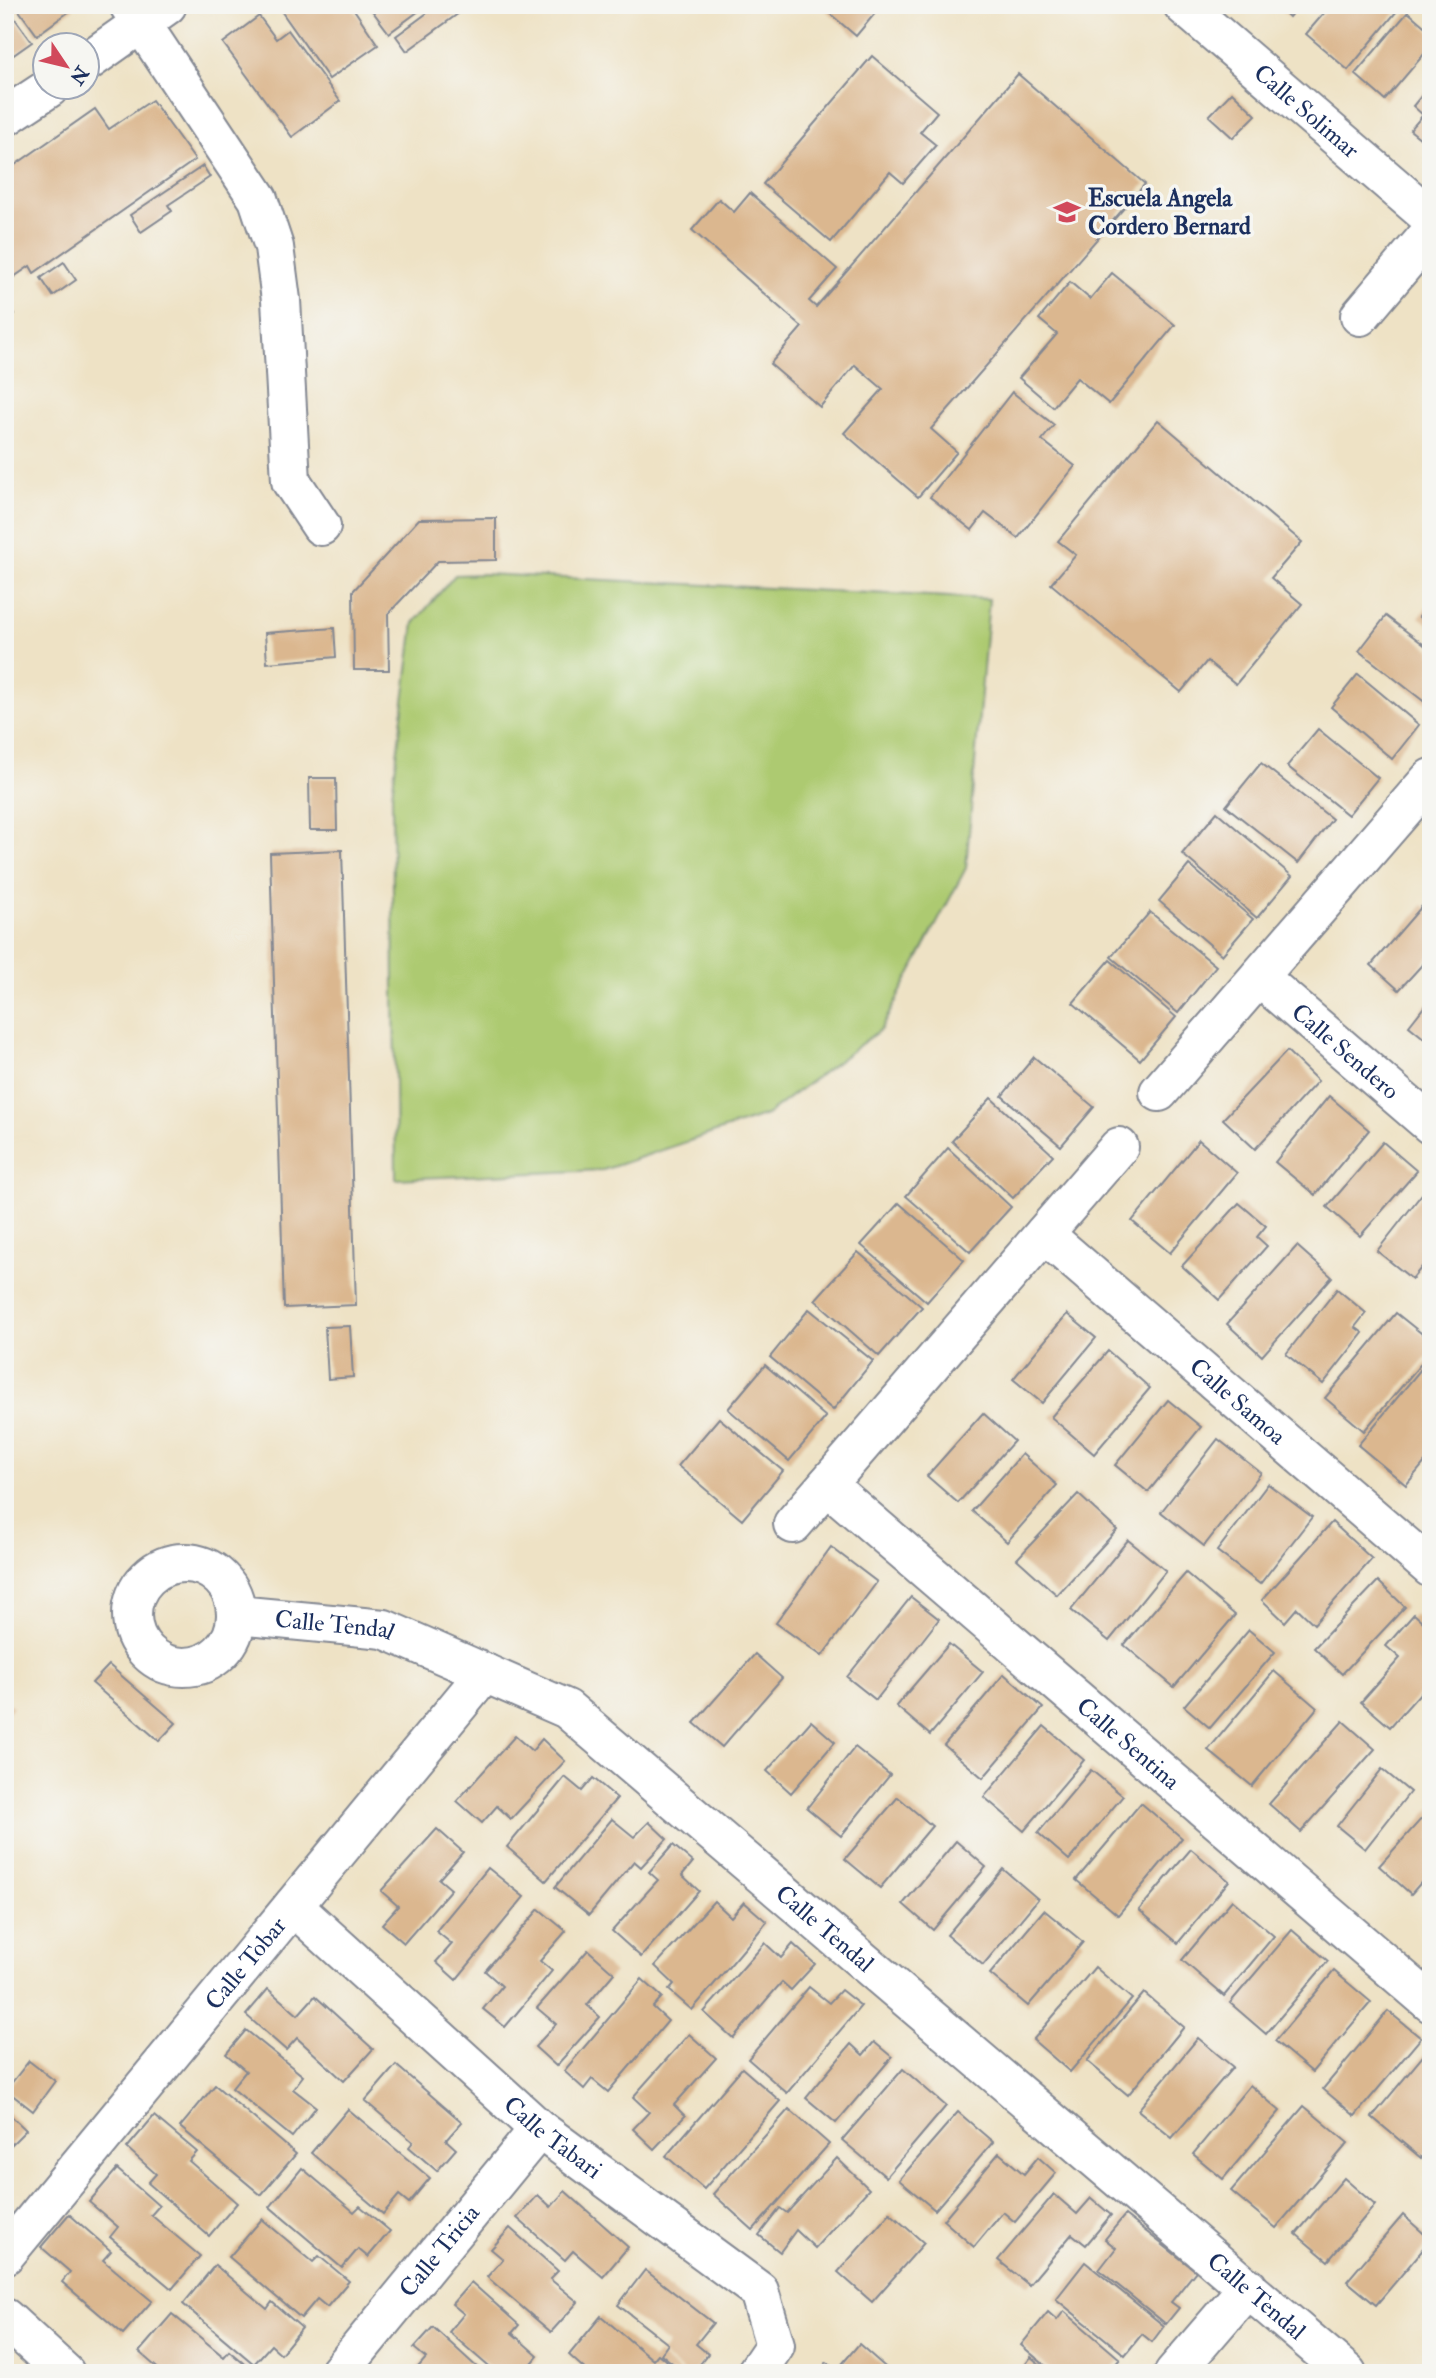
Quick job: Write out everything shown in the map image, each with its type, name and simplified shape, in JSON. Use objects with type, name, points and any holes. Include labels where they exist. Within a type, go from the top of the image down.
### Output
[{"type":"street","name":"Calle Solimar","points":[[1183,5],[1431,218]]},
{"type":"street","points":[[102,49],[146,12],[258,199],[274,247],[281,300],[291,481],[321,526]]},
{"type":"street","points":[[5,117],[32,99]]},
{"type":"street","points":[[1360,316],[1431,232]]},
{"type":"street","points":[[1159,1092],[1431,778]]},
{"type":"street","name":"Calle Sendero","points":[[1259,977],[1431,1125]]},
{"type":"street","points":[[793,1524],[1119,1147]]},
{"type":"street","name":"Calle Samoa","points":[[1044,1234],[1431,1568]]},
{"type":"street","name":"Calle Sentina","points":[[827,1485],[1431,2003]]},
{"type":"street","name":"Calle Tendal","points":[[237,1615],[384,1629],[567,1709],[1347,2373]]},
{"type":"street","name":"Calle Tobar","points":[[5,2255],[485,1674]]},
{"type":"street","name":"Calle Tabari","points":[[293,1906],[539,2129],[759,2291],[775,2345],[756,2373]]},
{"type":"street","name":"Calle Tricia","points":[[339,2373],[539,2129]]},
{"type":"street","points":[[1174,2373],[1248,2287]]},
{"type":"street","points":[[5,2319],[65,2373]]},
{"type":"green space","points":[[484,574],[989,599],[966,868],[881,1029],[766,1115],[603,1170],[396,1179],[392,794],[414,623],[455,575]]},
{"type":"building","points":[[5,5],[32,42],[5,61]]},
{"type":"building","points":[[15,5],[72,5],[74,8],[41,32],[35,32]]},
{"type":"building","points":[[283,5],[351,5],[378,45],[329,79],[279,8]]},
{"type":"building","points":[[368,5],[427,5],[389,33]]},
{"type":"building","points":[[438,5],[453,5],[459,13],[407,51],[396,36]]},
{"type":"building","points":[[820,5],[882,5],[856,36]]},
{"type":"building","points":[[1277,5],[1299,5],[1289,17]]},
{"type":"building","points":[[1331,5],[1402,5],[1348,70],[1306,34]]},
{"type":"building","points":[[1408,12],[1431,32],[1431,46],[1385,100],[1355,74]]},
{"type":"building","points":[[259,16],[276,39],[288,30],[340,101],[292,137],[223,43]]},
{"type":"building","points":[[872,56],[937,112],[920,132],[936,145],[903,183],[890,172],[831,242],[763,184]]},
{"type":"building","points":[[1018,74],[1145,184],[931,429],[957,452],[918,497],[844,433],[883,389],[855,365],[820,407],[770,364],[802,327],[692,230],[719,199],[734,212],[750,193],[837,269],[809,301],[816,307]]},
{"type":"building","points":[[1431,84],[1431,147],[1410,130],[1423,115],[1413,106]]},
{"type":"building","points":[[1232,92],[1256,115],[1233,138],[1209,116]]},
{"type":"building","points":[[152,100],[195,160],[34,273],[30,266],[5,283],[5,172],[95,109],[109,129]]},
{"type":"building","points":[[203,166],[210,177],[168,205],[172,211],[141,232],[130,215]]},
{"type":"building","points":[[64,262],[76,280],[53,296],[41,278]]},
{"type":"building","points":[[1112,273],[1175,325],[1109,404],[1077,378],[1053,407],[1019,378],[1057,334],[1039,319],[1070,282],[1090,299]]},
{"type":"building","points":[[5,300],[14,314],[5,320]]},
{"type":"building","points":[[1012,392],[1054,425],[1042,440],[1075,466],[1018,538],[985,513],[972,530],[930,497]]},
{"type":"building","points":[[1158,420],[1302,542],[1271,578],[1302,604],[1236,684],[1207,661],[1181,692],[1051,584],[1076,555],[1058,541]]},
{"type":"building","points":[[496,518],[496,560],[438,561],[388,614],[389,670],[354,670],[353,591],[419,519]]},
{"type":"building","points":[[1431,602],[1431,626],[1419,617]]},
{"type":"building","points":[[1386,616],[1431,650],[1431,707],[1359,651]]},
{"type":"building","points":[[334,628],[336,657],[267,663],[265,633]]},
{"type":"building","points":[[1358,674],[1419,725],[1392,759],[1331,707]]},
{"type":"building","points":[[1318,729],[1378,778],[1348,815],[1287,766]]},
{"type":"building","points":[[1261,763],[1332,819],[1298,863],[1226,806]]},
{"type":"building","points":[[309,778],[336,778],[337,830],[310,830]]},
{"type":"building","points":[[1217,812],[1292,876],[1257,918],[1182,854]]},
{"type":"building","points":[[342,850],[356,1305],[284,1308],[270,853]]},
{"type":"building","points":[[1189,865],[1253,919],[1222,955],[1159,901]]},
{"type":"building","points":[[1423,905],[1431,912],[1431,955],[1399,990],[1371,965]]},
{"type":"building","points":[[1150,912],[1216,966],[1178,1013],[1111,957]]},
{"type":"building","points":[[1110,960],[1176,1017],[1140,1060],[1073,1003]]},
{"type":"building","points":[[1431,998],[1431,1044],[1409,1026]]},
{"type":"building","points":[[1287,1051],[1318,1081],[1255,1149],[1223,1119]]},
{"type":"building","points":[[1034,1057],[1094,1107],[1061,1146],[1002,1096]]},
{"type":"building","points":[[1329,1096],[1369,1130],[1315,1195],[1275,1162]]},
{"type":"building","points":[[991,1098],[1053,1155],[1013,1198],[952,1141]]},
{"type":"building","points":[[1199,1140],[1237,1173],[1170,1253],[1132,1221]]},
{"type":"building","points":[[1383,1142],[1417,1171],[1360,1236],[1327,1207]]},
{"type":"building","points":[[948,1148],[1011,1207],[970,1252],[906,1196]]},
{"type":"building","points":[[1429,1185],[1431,1256],[1412,1279],[1377,1251]]},
{"type":"building","points":[[899,1203],[964,1260],[927,1302],[861,1245]]},
{"type":"building","points":[[1239,1203],[1266,1226],[1257,1237],[1267,1246],[1219,1300],[1182,1266]]},
{"type":"building","points":[[1297,1246],[1332,1277],[1262,1356],[1227,1324]]},
{"type":"building","points":[[858,1252],[922,1307],[879,1356],[815,1300]]},
{"type":"building","points":[[1337,1289],[1366,1313],[1355,1327],[1363,1333],[1323,1384],[1286,1354]]},
{"type":"building","points":[[809,1309],[873,1361],[833,1410],[770,1357]]},
{"type":"building","points":[[1396,1313],[1431,1341],[1431,1352],[1364,1431],[1325,1398]]},
{"type":"building","points":[[1067,1314],[1096,1338],[1042,1403],[1013,1379]]},
{"type":"building","points":[[350,1326],[353,1377],[328,1379],[325,1327]]},
{"type":"building","points":[[1108,1351],[1150,1388],[1094,1454],[1051,1417]]},
{"type":"building","points":[[1426,1363],[1431,1367],[1431,1455],[1406,1485],[1358,1445]]},
{"type":"building","points":[[765,1365],[826,1417],[789,1461],[728,1409]]},
{"type":"building","points":[[1168,1400],[1201,1427],[1148,1492],[1115,1465]]},
{"type":"building","points":[[983,1413],[1014,1441],[958,1503],[927,1476]]},
{"type":"building","points":[[719,1418],[783,1471],[742,1520],[678,1466]]},
{"type":"building","points":[[1218,1439],[1261,1473],[1204,1546],[1161,1512]]},
{"type":"building","points":[[1022,1454],[1057,1485],[1007,1542],[972,1511]]},
{"type":"building","points":[[1268,1484],[1312,1517],[1260,1584],[1217,1551]]},
{"type":"building","points":[[1078,1494],[1117,1530],[1057,1595],[1017,1559]]},
{"type":"building","points":[[1332,1522],[1372,1559],[1314,1624],[1297,1608],[1285,1622],[1262,1600]]},
{"type":"building","points":[[1128,1540],[1166,1571],[1109,1641],[1071,1610]]},
{"type":"building","points":[[831,1547],[877,1582],[822,1656],[776,1623]]},
{"type":"building","points":[[1186,1573],[1235,1615],[1174,1687],[1124,1645]]},
{"type":"building","points":[[1378,1581],[1405,1607],[1342,1674],[1314,1648]]},
{"type":"building","points":[[911,1597],[939,1619],[876,1700],[847,1677]]},
{"type":"building","points":[[1414,1614],[1431,1629],[1431,1681],[1390,1727],[1361,1702],[1400,1658],[1386,1646]]},
{"type":"building","points":[[1249,1630],[1275,1652],[1210,1728],[1184,1706]]},
{"type":"building","points":[[949,1644],[983,1672],[930,1735],[896,1706]]},
{"type":"building","points":[[755,1654],[782,1678],[722,1747],[694,1723]]},
{"type":"building","points":[[109,1665],[176,1723],[159,1741],[92,1683]]},
{"type":"building","points":[[1274,1671],[1317,1708],[1252,1786],[1208,1750]]},
{"type":"building","points":[[1004,1674],[1043,1708],[983,1778],[944,1745]]},
{"type":"building","points":[[5,1700],[13,1707],[5,1715]]},
{"type":"building","points":[[811,1721],[835,1742],[791,1793],[767,1771]]},
{"type":"building","points":[[1343,1721],[1375,1749],[1301,1832],[1269,1804]]},
{"type":"building","points":[[1044,1726],[1084,1760],[1024,1831],[984,1797]]},
{"type":"building","points":[[515,1736],[532,1751],[542,1739],[565,1761],[511,1819],[497,1806],[482,1823],[457,1801]]},
{"type":"building","points":[[855,1747],[890,1775],[841,1836],[807,1808]]},
{"type":"building","points":[[1382,1769],[1410,1792],[1365,1849],[1337,1826]]},
{"type":"building","points":[[1091,1770],[1123,1796],[1069,1860],[1038,1833]]},
{"type":"building","points":[[565,1777],[582,1791],[593,1778],[617,1798],[546,1881],[507,1847]]},
{"type":"building","points":[[898,1797],[932,1826],[880,1888],[845,1859]]},
{"type":"building","points":[[1141,1803],[1182,1838],[1118,1915],[1076,1880]]},
{"type":"building","points":[[1431,1808],[1431,1883],[1425,1878],[1411,1894],[1379,1866]]},
{"type":"building","points":[[612,1819],[634,1837],[649,1822],[667,1839],[641,1867],[634,1861],[589,1915],[555,1887]]},
{"type":"building","points":[[437,1829],[463,1852],[439,1879],[451,1889],[404,1943],[382,1924],[398,1906],[381,1891]]},
{"type":"building","points":[[956,1841],[986,1867],[933,1930],[903,1904]]},
{"type":"building","points":[[673,1845],[693,1862],[682,1875],[699,1891],[641,1957],[612,1931],[658,1880],[649,1872]]},
{"type":"building","points":[[1191,1849],[1229,1881],[1178,1943],[1139,1910]]},
{"type":"building","points":[[488,1868],[524,1897],[456,1980],[436,1962],[452,1944],[436,1931]]},
{"type":"building","points":[[1003,1869],[1038,1899],[983,1965],[947,1935]]},
{"type":"building","points":[[1232,1900],[1274,1936],[1224,1996],[1182,1960]]},
{"type":"building","points":[[714,1901],[731,1917],[744,1902],[767,1922],[692,2010],[669,1990],[674,1984],[655,1966]]},
{"type":"building","points":[[539,1909],[566,1931],[540,1961],[552,1971],[505,2027],[483,2009],[502,1986],[485,1971]]},
{"type":"building","points":[[1044,1910],[1083,1942],[1028,2006],[990,1974]]},
{"type":"building","points":[[1292,1930],[1328,1961],[1266,2034],[1230,2003]]},
{"type":"building","points":[[765,1943],[781,1958],[793,1944],[815,1964],[791,1990],[782,1982],[733,2038],[704,2012]]},
{"type":"building","points":[[588,1950],[614,1973],[587,2005],[600,2017],[556,2066],[535,2047],[556,2024],[537,2008]]},
{"type":"building","points":[[1095,1967],[1132,1999],[1070,2072],[1033,2040]]},
{"type":"building","points":[[1334,1971],[1371,2002],[1312,2072],[1275,2041]]},
{"type":"building","points":[[642,1979],[662,1997],[653,2007],[668,2021],[608,2092],[592,2079],[584,2089],[564,2071]]},
{"type":"building","points":[[809,1987],[829,2003],[841,1990],[861,2006],[787,2093],[748,2059]]},
{"type":"building","points":[[268,1989],[298,2015],[315,1996],[373,2049],[344,2081],[297,2038],[286,2050],[246,2015]]},
{"type":"building","points":[[1144,1993],[1184,2027],[1128,2095],[1087,2061]]},
{"type":"building","points":[[1388,2011],[1421,2038],[1355,2116],[1323,2089]]},
{"type":"building","points":[[246,2030],[303,2076],[293,2089],[316,2107],[292,2137],[232,2088],[246,2071],[226,2054]]},
{"type":"building","points":[[689,2034],[716,2058],[674,2105],[685,2116],[654,2149],[633,2129],[649,2112],[633,2097]]},
{"type":"building","points":[[1198,2038],[1233,2067],[1172,2138],[1138,2110]]},
{"type":"building","points":[[874,2042],[892,2057],[836,2123],[806,2098],[851,2044],[863,2055]]},
{"type":"building","points":[[1427,2051],[1431,2054],[1431,2147],[1421,2158],[1372,2117]]},
{"type":"building","points":[[29,2061],[55,2081],[33,2111],[6,2090]]},
{"type":"building","points":[[396,2065],[462,2122],[446,2140],[456,2149],[437,2171],[409,2147],[413,2142],[365,2101]]},
{"type":"building","points":[[742,2068],[780,2101],[704,2189],[666,2156]]},
{"type":"building","points":[[903,2069],[946,2106],[886,2177],[842,2140]]},
{"type":"building","points":[[215,2085],[296,2154],[261,2195],[180,2127]]},
{"type":"building","points":[[1250,2085],[1280,2111],[1223,2179],[1193,2154]]},
{"type":"building","points":[[1304,2106],[1348,2143],[1276,2228],[1231,2191]]},
{"type":"building","points":[[348,2109],[430,2178],[409,2203],[399,2195],[383,2214],[311,2153]]},
{"type":"building","points":[[789,2109],[829,2144],[753,2230],[713,2194]]},
{"type":"building","points":[[5,2110],[26,2130],[5,2151]]},
{"type":"building","points":[[958,2112],[993,2142],[935,2210],[899,2180]]},
{"type":"building","points":[[154,2116],[197,2152],[189,2161],[237,2203],[209,2236],[148,2183],[156,2174],[127,2148]]},
{"type":"building","points":[[999,2153],[1024,2174],[1038,2157],[1056,2173],[1015,2222],[1003,2212],[974,2247],[943,2220]]},
{"type":"building","points":[[837,2158],[869,2189],[815,2248],[796,2230],[780,2252],[759,2235],[780,2208],[787,2213]]},
{"type":"building","points":[[302,2168],[354,2212],[360,2206],[390,2231],[368,2257],[358,2249],[342,2268],[270,2207]]},
{"type":"building","points":[[117,2169],[159,2206],[151,2215],[200,2256],[172,2289],[110,2237],[118,2227],[89,2202]]},
{"type":"building","points":[[1344,2178],[1375,2205],[1328,2261],[1296,2234]]},
{"type":"building","points":[[565,2191],[628,2247],[603,2277],[573,2251],[565,2260],[517,2218],[538,2195],[551,2207]]},
{"type":"building","points":[[1054,2194],[1077,2214],[1091,2198],[1111,2215],[1086,2245],[1072,2234],[1029,2285],[998,2260]]},
{"type":"building","points":[[890,2213],[924,2243],[872,2302],[838,2272]]},
{"type":"building","points":[[69,2214],[111,2251],[103,2260],[152,2301],[123,2334],[62,2282],[70,2272],[41,2247]]},
{"type":"building","points":[[1125,2215],[1196,2271],[1171,2302],[1179,2308],[1166,2324],[1099,2270],[1116,2248],[1105,2239]]},
{"type":"building","points":[[1403,2215],[1431,2240],[1376,2305],[1347,2281]]},
{"type":"building","points":[[262,2219],[313,2262],[319,2256],[349,2281],[327,2307],[317,2299],[301,2318],[229,2257]]},
{"type":"building","points":[[510,2228],[558,2271],[550,2279],[578,2302],[551,2332],[487,2277],[503,2259],[491,2249]]},
{"type":"building","points":[[1085,2262],[1164,2326],[1152,2342],[1142,2334],[1125,2355],[1056,2299]]},
{"type":"building","points":[[215,2265],[267,2309],[272,2302],[302,2328],[281,2354],[271,2345],[254,2364],[183,2304]]},
{"type":"building","points":[[645,2270],[713,2323],[696,2344],[708,2354],[693,2373],[685,2373],[661,2354],[668,2344],[618,2305]]},
{"type":"building","points":[[471,2282],[519,2325],[512,2333],[538,2356],[524,2373],[496,2373],[449,2332],[464,2314],[452,2304]]},
{"type":"building","points":[[1064,2311],[1120,2359],[1108,2373],[1054,2373],[1021,2345],[1048,2312],[1057,2320]]},
{"type":"building","points":[[172,2314],[224,2357],[229,2351],[255,2373],[163,2373],[139,2352]]},
{"type":"building","points":[[601,2316],[653,2360],[658,2354],[681,2373],[589,2373],[569,2355]]},
{"type":"building","points":[[433,2327],[480,2370],[477,2373],[413,2373],[426,2358],[414,2348]]},
{"type":"building","points":[[859,2344],[892,2373],[817,2373],[827,2362],[837,2370]]},
{"type":"building","points":[[1031,2357],[1050,2373],[1019,2373]]},
{"type":"place","name":"Escuela Angela Cordero Bernard","points":[[1067,212]]}]
